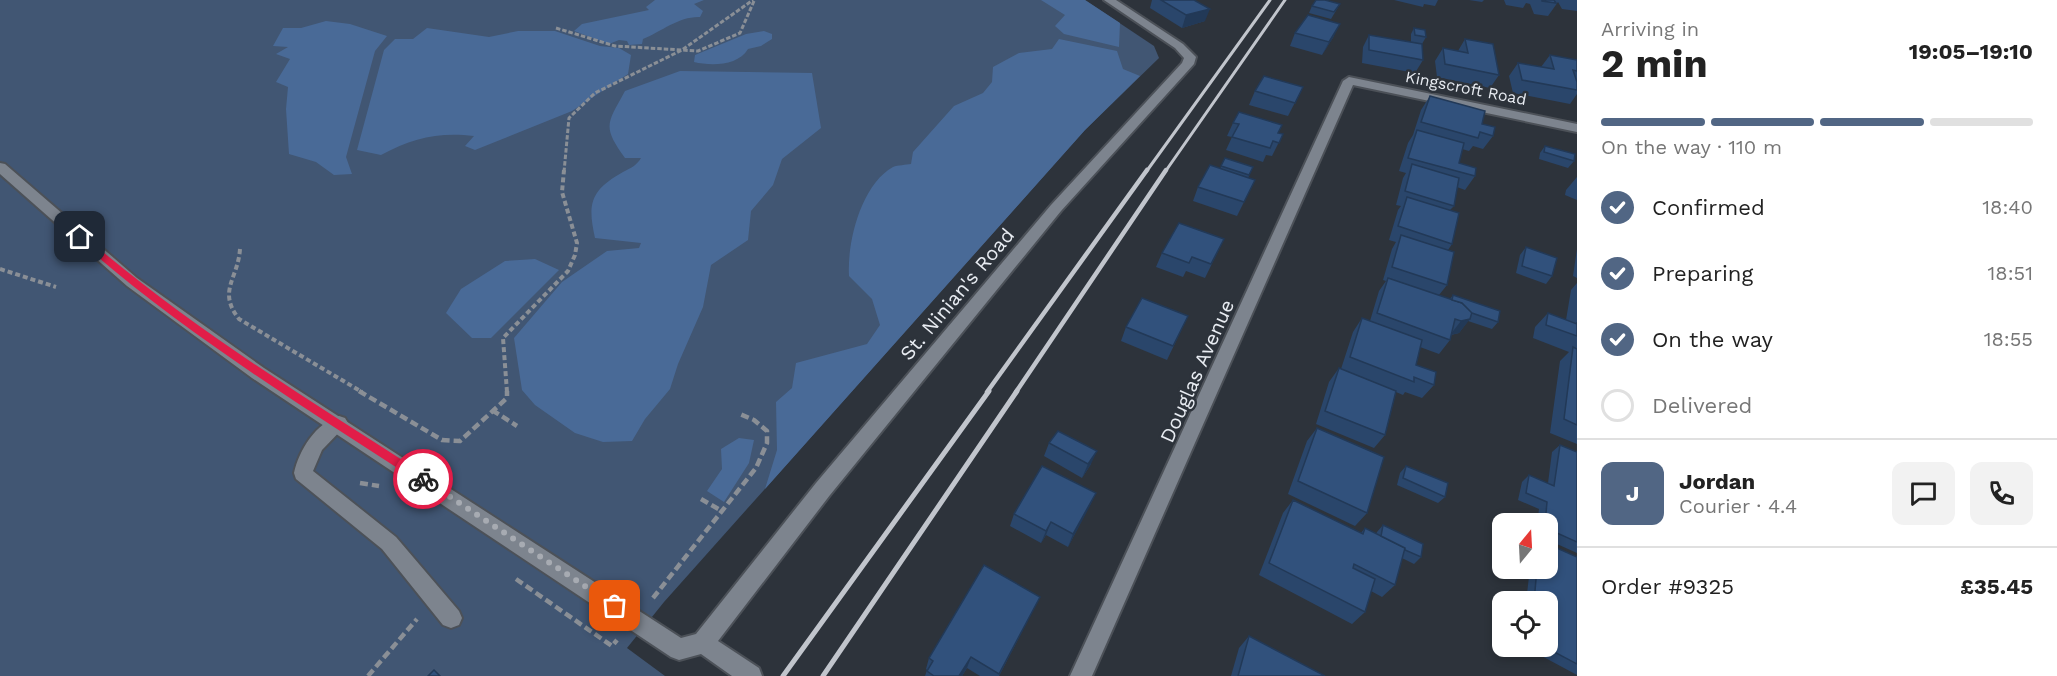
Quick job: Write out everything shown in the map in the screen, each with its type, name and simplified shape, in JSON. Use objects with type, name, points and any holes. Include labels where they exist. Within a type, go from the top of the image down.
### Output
[{"type":"street","name":"St. Ninian's Road","points":[[703,643],[823,489],[1056,208],[1188,64],[1190,57],[1179,46],[1109,0]]},
{"type":"street","name":"Kingscroft Road","points":[[1349,81],[1577,128]]},
{"type":"street","name":"Douglas Avenue","points":[[1081,676],[1349,81]]},
{"type":"street","points":[[0,167],[132,282],[258,373],[339,423],[679,649],[703,643],[751,676]]},
{"type":"street","points":[[339,423],[318,441],[305,458],[303,473],[390,543],[431,599],[450,618]]},
{"type":"path","points":[[240,249],[241,260],[228,285],[231,310],[239,319],[442,440],[460,441],[507,398],[503,338],[568,271],[575,255],[577,243],[562,192],[569,118],[595,93],[682,50],[753,0]]},
{"type":"path","points":[[556,28],[615,46],[698,51],[740,33],[753,0]]},
{"type":"path","points":[[0,269],[56,286]]},
{"type":"path","points":[[492,410],[517,426]]},
{"type":"path","points":[[514,577],[612,646],[756,468],[767,443],[767,431],[754,420],[740,414]]},
{"type":"path","points":[[355,482],[387,488]]},
{"type":"path","points":[[700,499],[722,512]]},
{"type":"path","points":[[368,676],[409,630],[431,599]]},
{"type":"shaded area","points":[[0,0],[1085,0],[1154,46],[1159,58],[1085,130],[664,602],[627,648],[665,676],[0,676]]},
{"type":"shaded area","points":[[655,0],[704,0],[694,4],[703,11],[700,17],[678,21],[643,39],[642,44],[629,45],[627,41],[619,40],[609,44],[574,31],[582,24],[649,10],[646,7]]},
{"type":"shaded area","points":[[1041,0],[1085,0],[1120,23],[1119,47],[1064,34],[1055,26],[1065,15]]},
{"type":"shaded area","points":[[326,21],[350,24],[387,36],[375,51],[346,157],[352,174],[334,175],[316,162],[289,154],[286,109],[288,87],[276,82],[290,59],[276,54],[288,47],[273,46],[283,28],[301,28]]},
{"type":"shaded area","points":[[427,28],[489,37],[518,31],[555,31],[600,46],[619,48],[631,55],[628,74],[572,111],[475,150],[465,146],[474,136],[449,135],[415,140],[381,155],[357,150],[384,50],[395,39],[413,39]]},
{"type":"shaded area","points":[[764,31],[772,34],[772,39],[761,46],[748,49],[738,59],[716,64],[694,62],[695,55],[746,34]]},
{"type":"shaded area","points":[[1059,39],[1117,51],[1123,69],[1140,76],[1085,130],[765,489],[777,450],[776,402],[792,388],[796,363],[867,344],[880,325],[872,299],[849,276],[854,231],[864,200],[872,187],[893,167],[911,164],[913,152],[954,106],[983,93],[992,82],[993,67],[1019,53],[1052,49]]},
{"type":"shaded area","points":[[680,71],[812,73],[821,128],[782,159],[773,185],[751,211],[748,240],[711,265],[703,307],[678,364],[670,389],[645,419],[632,441],[603,442],[575,433],[535,405],[522,390],[514,338],[562,282],[607,251],[639,248],[641,243],[595,238],[592,206],[598,192],[641,158],[625,158],[610,131],[611,118],[625,91]]},
{"type":"shaded area","points":[[535,259],[559,270],[491,338],[472,338],[446,313],[461,289],[505,261]]},
{"type":"shaded area","points":[[739,438],[754,440],[749,463],[724,502],[707,491],[722,469],[721,449]]},
{"type":"building","points":[[1161,0],[1194,0],[1210,9],[1186,15]]},
{"type":"building","points":[[1316,0],[1340,4],[1334,12],[1312,6]]},
{"type":"building","points":[[1554,0],[1556,3],[1542,1]]},
{"type":"building","points":[[1308,15],[1340,24],[1329,42],[1295,33]]},
{"type":"building","points":[[1414,28],[1425,30],[1426,37],[1415,35]]},
{"type":"building","points":[[1369,35],[1422,44],[1423,60],[1369,50]]},
{"type":"building","points":[[1465,39],[1493,44],[1499,75],[1445,64],[1443,48],[1468,53]]},
{"type":"building","points":[[1550,55],[1577,60],[1577,71],[1573,70],[1577,90],[1522,80],[1518,63],[1554,69]]},
{"type":"building","points":[[1264,76],[1303,87],[1295,103],[1255,91]]},
{"type":"building","points":[[1430,96],[1485,111],[1482,124],[1495,127],[1493,136],[1480,132],[1478,138],[1421,122]]},
{"type":"building","points":[[1239,112],[1282,125],[1278,133],[1283,134],[1279,143],[1273,141],[1270,148],[1232,137],[1239,124],[1233,123]]},
{"type":"building","points":[[1417,130],[1464,143],[1459,163],[1476,168],[1475,176],[1408,158]]},
{"type":"building","points":[[1545,146],[1575,154],[1574,161],[1544,152]]},
{"type":"building","points":[[1225,158],[1253,167],[1249,175],[1221,166]]},
{"type":"building","points":[[1412,164],[1459,178],[1454,206],[1405,191]]},
{"type":"building","points":[[1210,165],[1255,180],[1244,202],[1198,187]]},
{"type":"building","points":[[1407,197],[1459,213],[1452,244],[1398,226]]},
{"type":"building","points":[[1179,223],[1224,239],[1211,264],[1192,257],[1189,263],[1162,253]]},
{"type":"building","points":[[1401,235],[1454,252],[1447,285],[1392,267]]},
{"type":"building","points":[[1526,247],[1557,258],[1552,276],[1522,266]]},
{"type":"building","points":[[1388,278],[1462,303],[1472,312],[1470,319],[1461,321],[1455,319],[1450,340],[1377,313]]},
{"type":"building","points":[[1453,295],[1500,311],[1498,322],[1472,313],[1462,303],[1452,300]]},
{"type":"building","points":[[1142,298],[1188,316],[1173,346],[1126,327]]},
{"type":"building","points":[[1548,313],[1577,324],[1577,336],[1546,325]]},
{"type":"building","points":[[1362,318],[1422,340],[1416,365],[1436,372],[1434,385],[1414,377],[1414,382],[1350,357]]},
{"type":"building","points":[[1573,347],[1577,349],[1577,425],[1564,419]]},
{"type":"building","points":[[1339,368],[1396,391],[1385,435],[1325,411]]},
{"type":"building","points":[[1317,428],[1384,457],[1367,513],[1298,481]]},
{"type":"building","points":[[1058,431],[1097,451],[1088,464],[1049,443]]},
{"type":"building","points":[[1560,445],[1577,452],[1577,542],[1558,533],[1558,513],[1546,513],[1547,502],[1526,493],[1529,475],[1554,486]]},
{"type":"building","points":[[1042,466],[1096,493],[1073,534],[1051,522],[1046,531],[1014,514]]},
{"type":"building","points":[[1406,466],[1448,483],[1445,497],[1403,478]]},
{"type":"building","points":[[1293,500],[1363,534],[1365,528],[1405,548],[1395,585],[1354,564],[1353,568],[1375,579],[1365,612],[1269,563]]},
{"type":"building","points":[[1383,525],[1423,544],[1421,557],[1381,536]]},
{"type":"building","points":[[1558,548],[1577,557],[1577,664],[1558,654],[1558,591],[1535,591],[1536,579],[1558,579]]},
{"type":"building","points":[[984,565],[1040,597],[999,674],[971,657],[959,676],[934,676],[927,671],[933,661],[929,658]]},
{"type":"building","points":[[1249,636],[1325,676],[1238,676]]},
{"type":"building","points":[[434,670],[440,676],[428,676]]},
{"type":"railway","points":[[1146,172],[1270,0]]},
{"type":"railway","points":[[1165,172],[1285,0]]},
{"type":"railway","points":[[987,392],[1147,170]]},
{"type":"railway","points":[[1016,392],[1166,170]]},
{"type":"railway","points":[[783,676],[989,391]]},
{"type":"railway","points":[[823,676],[1017,391]]},
{"type":"way so far","points":[[423,479],[615,606]]},
{"type":"route","points":[[80,237],[132,282],[258,373],[423,479]]}]
